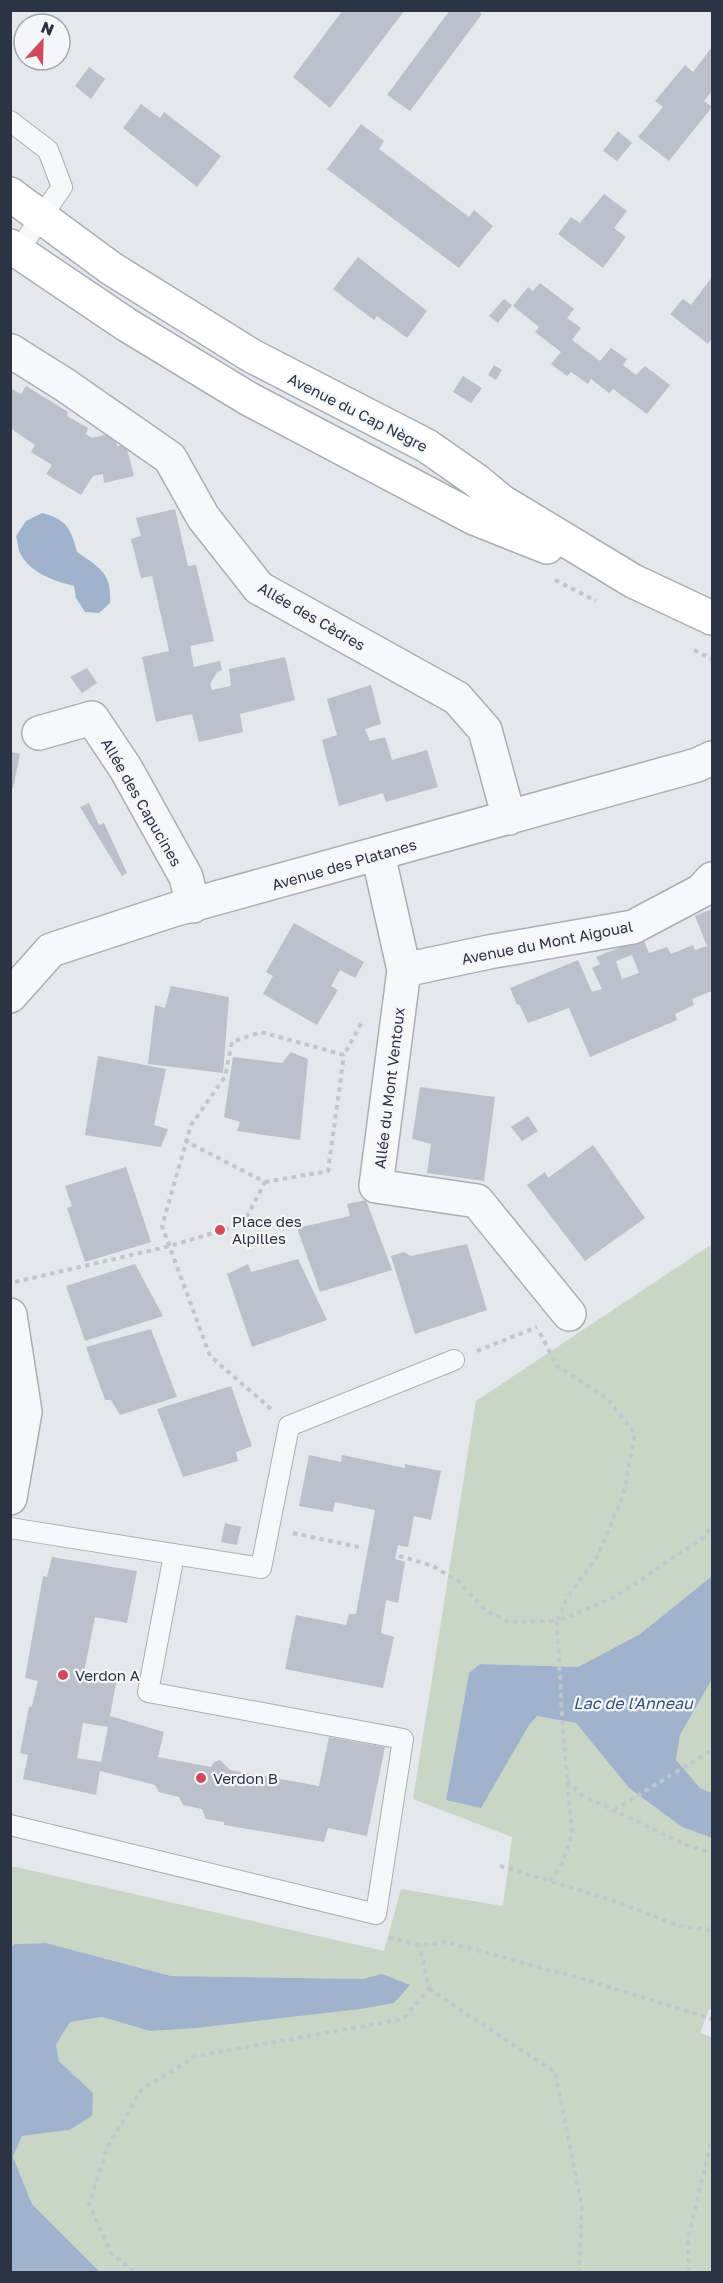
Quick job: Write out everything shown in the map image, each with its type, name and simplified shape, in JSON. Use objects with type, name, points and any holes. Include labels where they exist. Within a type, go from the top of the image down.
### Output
[{"type":"street","name":"Avenue du Cap Nègre","points":[[10,194],[112,269],[262,362],[427,446],[501,501],[633,581],[712,618]]},
{"type":"street","points":[[14,248],[126,325],[280,416],[474,518],[633,581]]},
{"type":"street","name":"Allée des Cèdres","points":[[11,351],[65,385],[170,458],[203,518],[259,588],[457,698],[485,730],[509,818]]},
{"type":"street","name":"Allée des Capucines","points":[[39,733],[92,718],[126,769],[186,877],[193,906]]},
{"type":"street","name":"Avenue des Platanes","points":[[10,996],[51,950],[193,906],[509,818],[707,755]]},
{"type":"street","name":"Allée du Mont Ventoux","points":[[378,854],[404,970],[376,1186],[477,1201],[569,1314]]},
{"type":"street","name":"Avenue du Mont Aigoual","points":[[404,970],[489,952],[633,927],[701,891],[712,879]]},
{"type":"street","points":[[10,1315],[25,1412],[10,1498]]},
{"type":"lane","points":[[10,121],[48,150],[62,187],[42,217],[14,248]]},
{"type":"lane","points":[[10,1528],[261,1568],[289,1426],[454,1360]]},
{"type":"lane","points":[[10,1825],[376,1914],[403,1739],[148,1692],[174,1555]]},
{"type":"path","points":[[187,1142],[265,1182],[328,1171],[344,1054],[371,1004],[399,1007]]},
{"type":"path","points":[[289,1426],[210,1356],[162,1226],[191,1125],[225,1077],[232,1042],[261,1032],[344,1054]]},
{"type":"path","points":[[10,1283],[170,1246],[243,1224],[265,1182]]},
{"type":"path","points":[[454,1360],[569,1314]]},
{"type":"path","points":[[537,1327],[557,1366],[607,1398],[635,1434],[623,1496],[597,1557],[568,1596],[557,1621],[563,1732],[572,1833],[563,1862],[550,1881]]},
{"type":"path","points":[[399,1556],[433,1566],[459,1582],[485,1610],[509,1622],[557,1621],[615,1597],[704,1537],[712,1526]]},
{"type":"path","points":[[269,1527],[363,1548]]},
{"type":"path","points":[[614,1810],[712,1750]]},
{"type":"path","points":[[567,1780],[582,1795],[686,1845],[712,1853]]},
{"type":"path","points":[[500,1866],[606,1898],[680,1926],[712,1930]]},
{"type":"path","points":[[420,1946],[429,1989],[555,2072],[582,2206],[579,2272]]},
{"type":"path","points":[[134,2272],[111,2253],[89,2204],[107,2148],[142,2089],[196,2056],[403,2019],[429,1989]]},
{"type":"path","points":[[689,2272],[688,2239],[712,2138]]},
{"type":"green space","points":[[712,1244],[712,1576],[640,1634],[578,1667],[480,1664],[469,1673],[446,1800],[537,1716],[576,1723],[629,1788],[682,1827],[712,1838],[712,2009],[709,2009],[700,2033],[712,2037],[712,2272],[100,2272],[32,2204],[13,2157],[22,2136],[69,2130],[93,2093],[59,2061],[56,2045],[70,2022],[102,2017],[150,2031],[362,1979],[171,1976],[46,1943],[15,1944],[11,1947],[11,1866],[384,1951],[401,1889],[503,1906],[512,1837],[413,1799],[476,1401]]},
{"type":"green space","points":[[712,1679],[712,1793],[700,1788],[676,1761],[680,1735]]},
{"type":"water","points":[[42,513],[57,518],[66,526],[77,552],[98,567],[107,578],[110,603],[99,613],[85,612],[76,598],[74,586],[38,572],[21,555],[16,536],[26,521]]},
{"type":"water","name":"Lac de l'Anneau","points":[[712,1576],[712,1679],[680,1735],[676,1760],[700,1788],[712,1793],[712,1838],[682,1827],[629,1788],[576,1723],[537,1716],[529,1725],[481,1808],[446,1800],[469,1673],[480,1664],[578,1667],[640,1634]]},
{"type":"water","points":[[46,1943],[171,1976],[363,1979],[382,1974],[410,1985],[394,2003],[196,2028],[150,2031],[102,2017],[70,2022],[56,2045],[59,2061],[93,2093],[92,2116],[69,2130],[22,2136],[13,2157],[32,2204],[100,2272],[11,2272],[11,1947],[15,1944]]},
{"type":"building","points":[[343,10],[405,10],[330,108],[293,77]]},
{"type":"building","points":[[450,10],[477,10],[482,14],[410,111],[387,95]]},
{"type":"building","points":[[712,47],[712,91],[704,101],[712,107],[669,161],[638,137],[663,107],[655,101],[685,65],[693,72]]},
{"type":"building","points":[[89,67],[105,79],[91,99],[75,86]]},
{"type":"building","points":[[141,104],[160,118],[164,112],[221,156],[197,187],[123,128]]},
{"type":"building","points":[[361,124],[384,141],[379,149],[469,217],[474,210],[493,226],[459,268],[327,169]]},
{"type":"building","points":[[618,131],[632,143],[617,161],[603,151]]},
{"type":"building","points":[[604,194],[627,211],[614,228],[626,237],[603,268],[558,234],[571,217],[580,223]]},
{"type":"building","points":[[358,257],[427,311],[407,338],[377,316],[374,320],[333,289]]},
{"type":"building","points":[[712,277],[712,338],[708,344],[670,314],[683,299],[691,305]]},
{"type":"building","points":[[540,283],[574,309],[567,318],[581,328],[572,340],[600,361],[611,348],[627,359],[623,365],[636,375],[645,366],[670,385],[647,414],[613,389],[609,393],[591,379],[588,384],[571,372],[567,376],[551,364],[561,352],[535,332],[539,327],[513,306],[528,287],[533,291]]},
{"type":"building","points":[[504,299],[512,305],[498,323],[489,316]]},
{"type":"building","points":[[494,365],[502,370],[496,380],[488,375]]},
{"type":"building","points":[[463,376],[482,388],[471,403],[453,392]]},
{"type":"building","points":[[26,386],[68,412],[67,416],[88,428],[86,434],[92,438],[114,433],[117,446],[126,445],[134,476],[104,483],[103,474],[93,476],[81,495],[46,474],[52,465],[31,452],[35,445],[10,428],[10,388],[21,394]]},
{"type":"building","points":[[175,509],[188,566],[196,565],[214,641],[190,646],[194,667],[220,661],[222,670],[217,672],[210,684],[212,690],[231,686],[229,669],[285,657],[295,700],[240,714],[243,732],[199,742],[192,714],[156,722],[142,657],[169,651],[152,576],[141,578],[131,539],[141,536],[136,518]]},
{"type":"building","points":[[87,668],[97,683],[82,693],[70,677]]},
{"type":"building","points":[[371,685],[381,724],[365,729],[370,741],[385,737],[392,760],[427,750],[438,787],[386,802],[383,793],[339,806],[322,740],[337,735],[327,699]]},
{"type":"building","points":[[10,752],[20,754],[13,788],[10,788]]},
{"type":"building","points":[[89,803],[99,825],[104,823],[127,873],[122,876],[80,807]]},
{"type":"building","points":[[712,909],[712,991],[692,999],[694,1005],[675,1014],[677,1020],[590,1057],[569,1008],[528,1023],[519,1004],[517,1005],[510,988],[578,960],[592,992],[602,989],[592,968],[600,964],[596,957],[643,938],[649,953],[667,947],[671,954],[693,945],[695,950],[707,946],[695,916]],"holes":[[[632,955],[639,973],[622,979],[616,961]]]},
{"type":"building","points":[[294,923],[364,962],[355,978],[340,970],[331,986],[338,990],[317,1025],[263,994],[273,976],[266,972]]},
{"type":"building","points":[[171,986],[229,997],[223,1073],[148,1064],[155,1005],[165,1008]]},
{"type":"building","points":[[291,1052],[308,1059],[300,1140],[237,1131],[240,1122],[224,1117],[233,1057],[282,1063]]},
{"type":"building","points":[[98,1056],[166,1069],[154,1125],[168,1129],[161,1147],[85,1135]]},
{"type":"building","points":[[420,1087],[495,1097],[484,1181],[427,1173],[431,1144],[412,1139]]},
{"type":"building","points":[[528,1116],[538,1131],[522,1141],[511,1127]]},
{"type":"building","points":[[593,1145],[645,1218],[585,1261],[527,1185],[545,1172],[548,1178]]},
{"type":"building","points":[[126,1167],[151,1242],[85,1262],[67,1208],[72,1206],[65,1186]]},
{"type":"building","points":[[366,1200],[392,1270],[320,1292],[297,1228],[350,1216],[347,1204]]},
{"type":"building","points":[[467,1244],[487,1310],[415,1334],[391,1256],[404,1252],[411,1256]]},
{"type":"building","points":[[298,1259],[327,1320],[252,1347],[227,1274],[248,1264],[251,1272]]},
{"type":"building","points":[[135,1264],[163,1316],[85,1341],[66,1286]]},
{"type":"building","points":[[151,1329],[177,1397],[120,1415],[111,1400],[105,1400],[86,1347]]},
{"type":"building","points":[[231,1386],[252,1446],[236,1452],[238,1461],[183,1477],[157,1409]]},
{"type":"building","points":[[309,1455],[341,1462],[342,1455],[405,1468],[405,1464],[441,1471],[431,1520],[414,1516],[408,1547],[398,1545],[395,1559],[405,1562],[398,1603],[386,1600],[381,1633],[394,1637],[383,1688],[285,1669],[296,1615],[346,1625],[349,1614],[356,1614],[375,1510],[335,1502],[333,1512],[299,1506]]},
{"type":"building","points":[[225,1523],[241,1527],[237,1545],[221,1542]]},
{"type":"building","points":[[52,1557],[137,1571],[127,1623],[95,1617],[84,1672],[117,1678],[110,1716],[164,1732],[158,1757],[211,1767],[214,1762],[220,1760],[230,1770],[319,1786],[329,1737],[385,1747],[367,1836],[328,1828],[324,1842],[224,1825],[224,1822],[206,1819],[202,1809],[183,1805],[179,1797],[159,1792],[155,1785],[100,1771],[96,1795],[23,1779],[28,1755],[20,1753],[29,1707],[32,1706],[38,1681],[25,1678],[43,1576],[47,1577]],"holes":[[[83,1723],[108,1727],[101,1762],[77,1758]]]},
{"type":"place","name":"Place des Alpilles","points":[[220,1230]]},
{"type":"place","name":"Verdon A","points":[[63,1675]]},
{"type":"place","name":"Verdon B","points":[[201,1778]]}]
